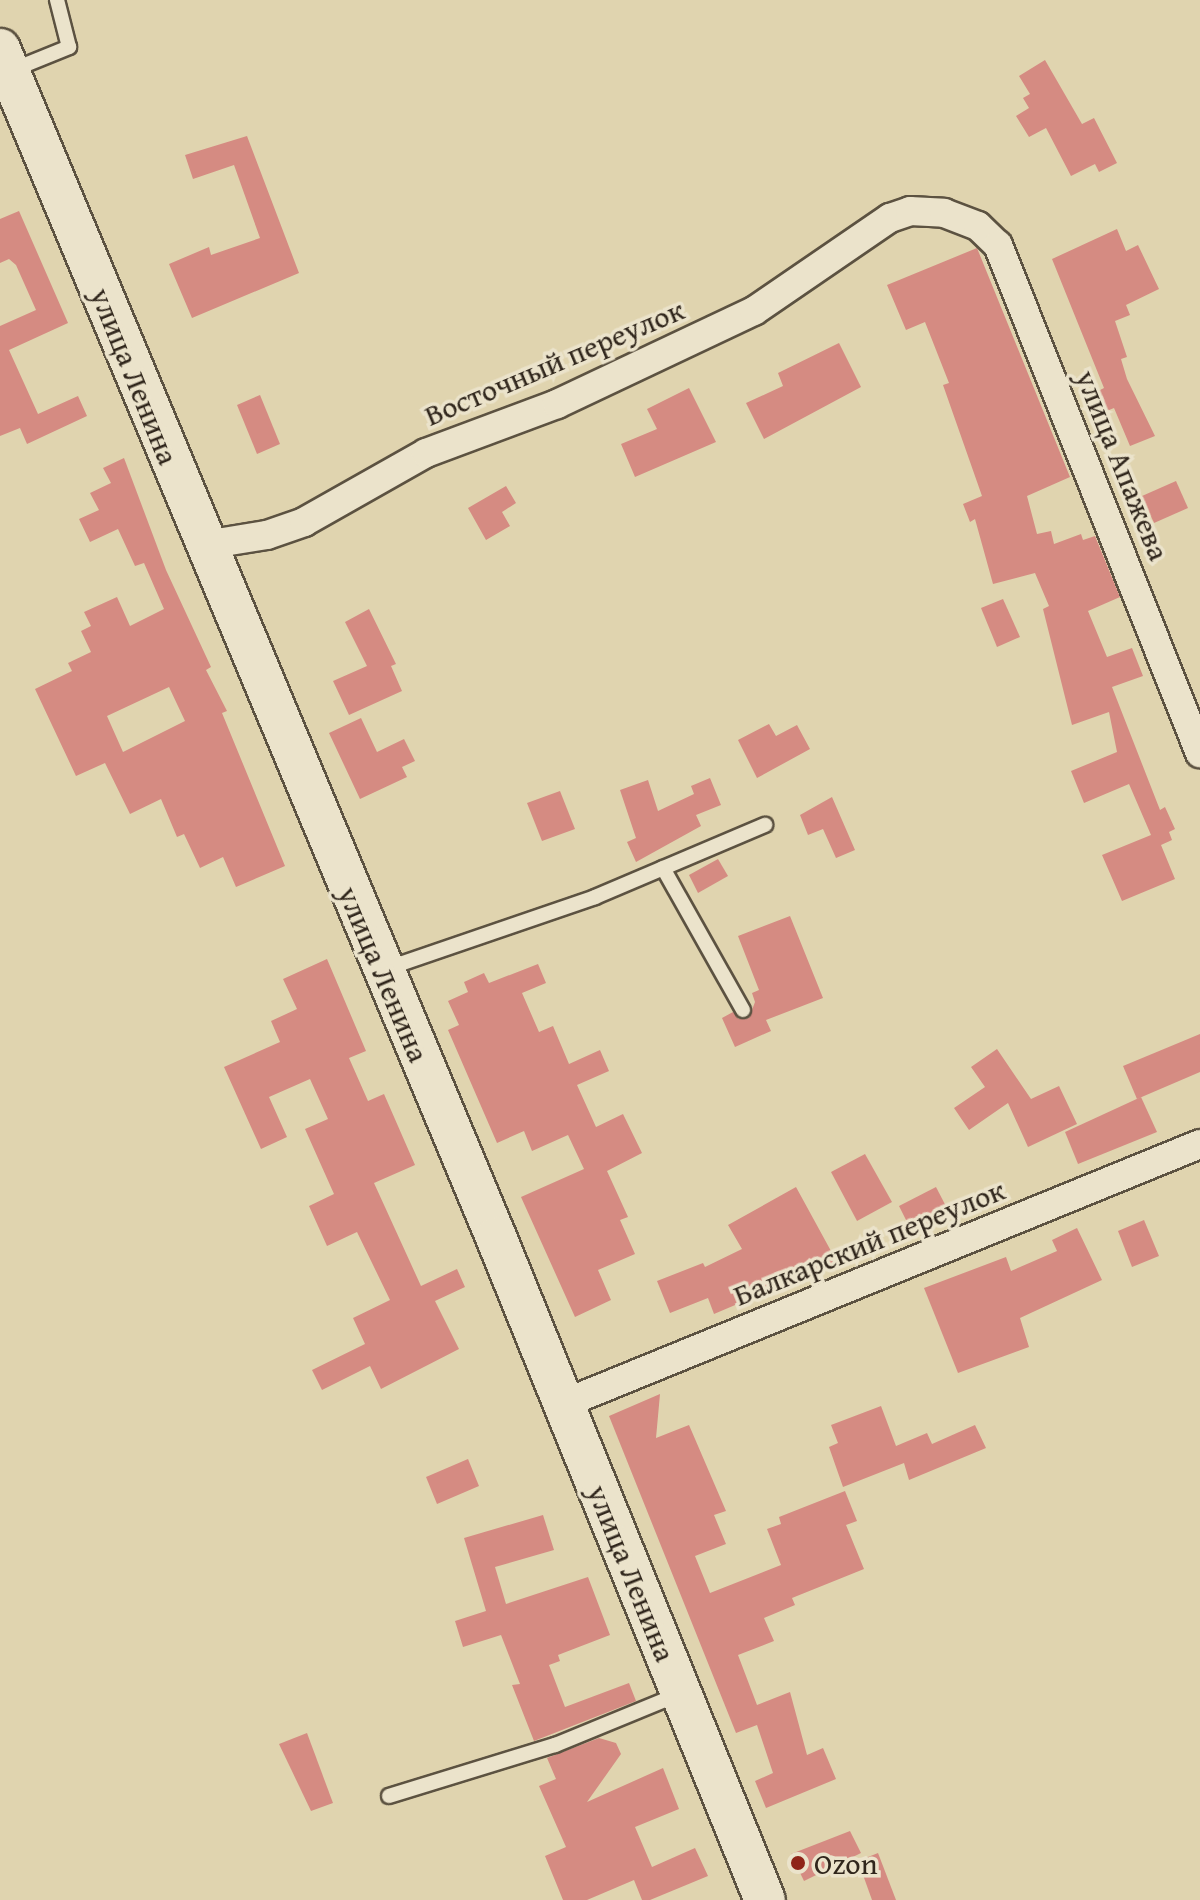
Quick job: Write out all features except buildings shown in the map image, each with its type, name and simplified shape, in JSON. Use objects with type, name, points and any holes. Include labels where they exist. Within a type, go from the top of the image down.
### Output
[{"type":"street","name":"улица Ленина","points":[[7,79],[563,1404],[765,1900]]},
{"type":"street","name":"Восточный переулок","points":[[205,545],[288,529],[426,453],[528,416],[709,333],[783,294],[890,218],[919,211],[963,218]]},
{"type":"street","name":"улица Апажева","points":[[963,218],[990,236],[1002,253],[1200,753]]},
{"type":"street","name":"Балкарский переулок","points":[[563,1404],[1200,1144]]},
{"type":"lane","points":[[7,79],[69,47],[57,0]]},
{"type":"lane","points":[[382,970],[595,897],[765,825]]},
{"type":"lane","points":[[663,868],[743,1010]]},
{"type":"lane","points":[[389,1796],[555,1745],[681,1693]]},
{"type":"place","name":"Ozon","points":[[798,1863]]}]
